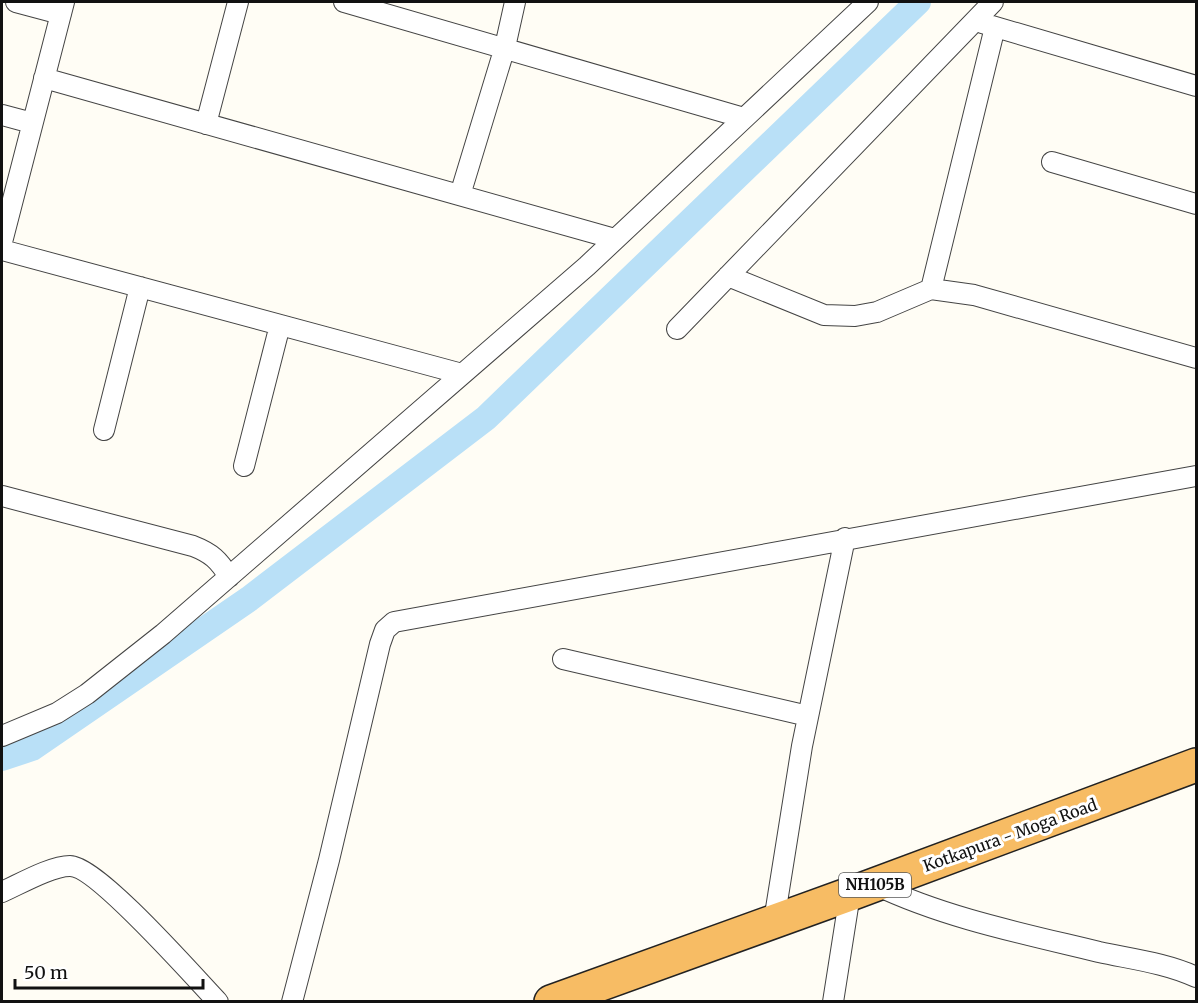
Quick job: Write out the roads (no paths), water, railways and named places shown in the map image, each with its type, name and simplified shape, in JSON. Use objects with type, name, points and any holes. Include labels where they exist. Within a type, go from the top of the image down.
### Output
[{"type":"highway","name":"Kotkapura - Moga Road","points":[[551,1002],[863,890],[1197,765]]},
{"type":"street","points":[[2,242],[62,8],[16,2]]},
{"type":"street","points":[[206,124],[238,2]]},
{"type":"street","points":[[344,2],[744,118]]},
{"type":"street","points":[[460,195],[505,47],[515,2]]},
{"type":"street","points":[[677,329],[993,2]]},
{"type":"street","points":[[2,736],[57,713],[87,694],[229,577],[615,239],[744,118],[859,3]]},
{"type":"street","points":[[974,21],[1197,86]]},
{"type":"street","points":[[931,289],[995,27]]},
{"type":"street","points":[[44,78],[615,239]]},
{"type":"street","points":[[2,115],[32,123]]},
{"type":"street","points":[[1052,162],[1197,204]]},
{"type":"street","points":[[2,249],[462,375]]},
{"type":"street","points":[[728,276],[824,315],[855,316],[877,312],[931,289],[974,295],[1197,358]]},
{"type":"street","points":[[104,430],[140,287]]},
{"type":"street","points":[[243,466],[280,325]]},
{"type":"street","points":[[292,1002],[329,860],[380,644],[385,630],[394,622],[845,538],[1197,476]]},
{"type":"street","points":[[2,496],[201,549],[220,561],[229,577]]},
{"type":"street","points":[[774,921],[808,716],[845,538]]},
{"type":"street","points":[[563,659],[808,716]]},
{"type":"street","points":[[2,892],[62,867],[73,866],[85,871],[122,904],[218,1002]]},
{"type":"street","points":[[833,1002],[863,890],[1098,952],[1182,970],[1197,977]]},
{"type":"waterway","points":[[2,758],[32,748],[249,599],[486,418],[918,2]]}]
